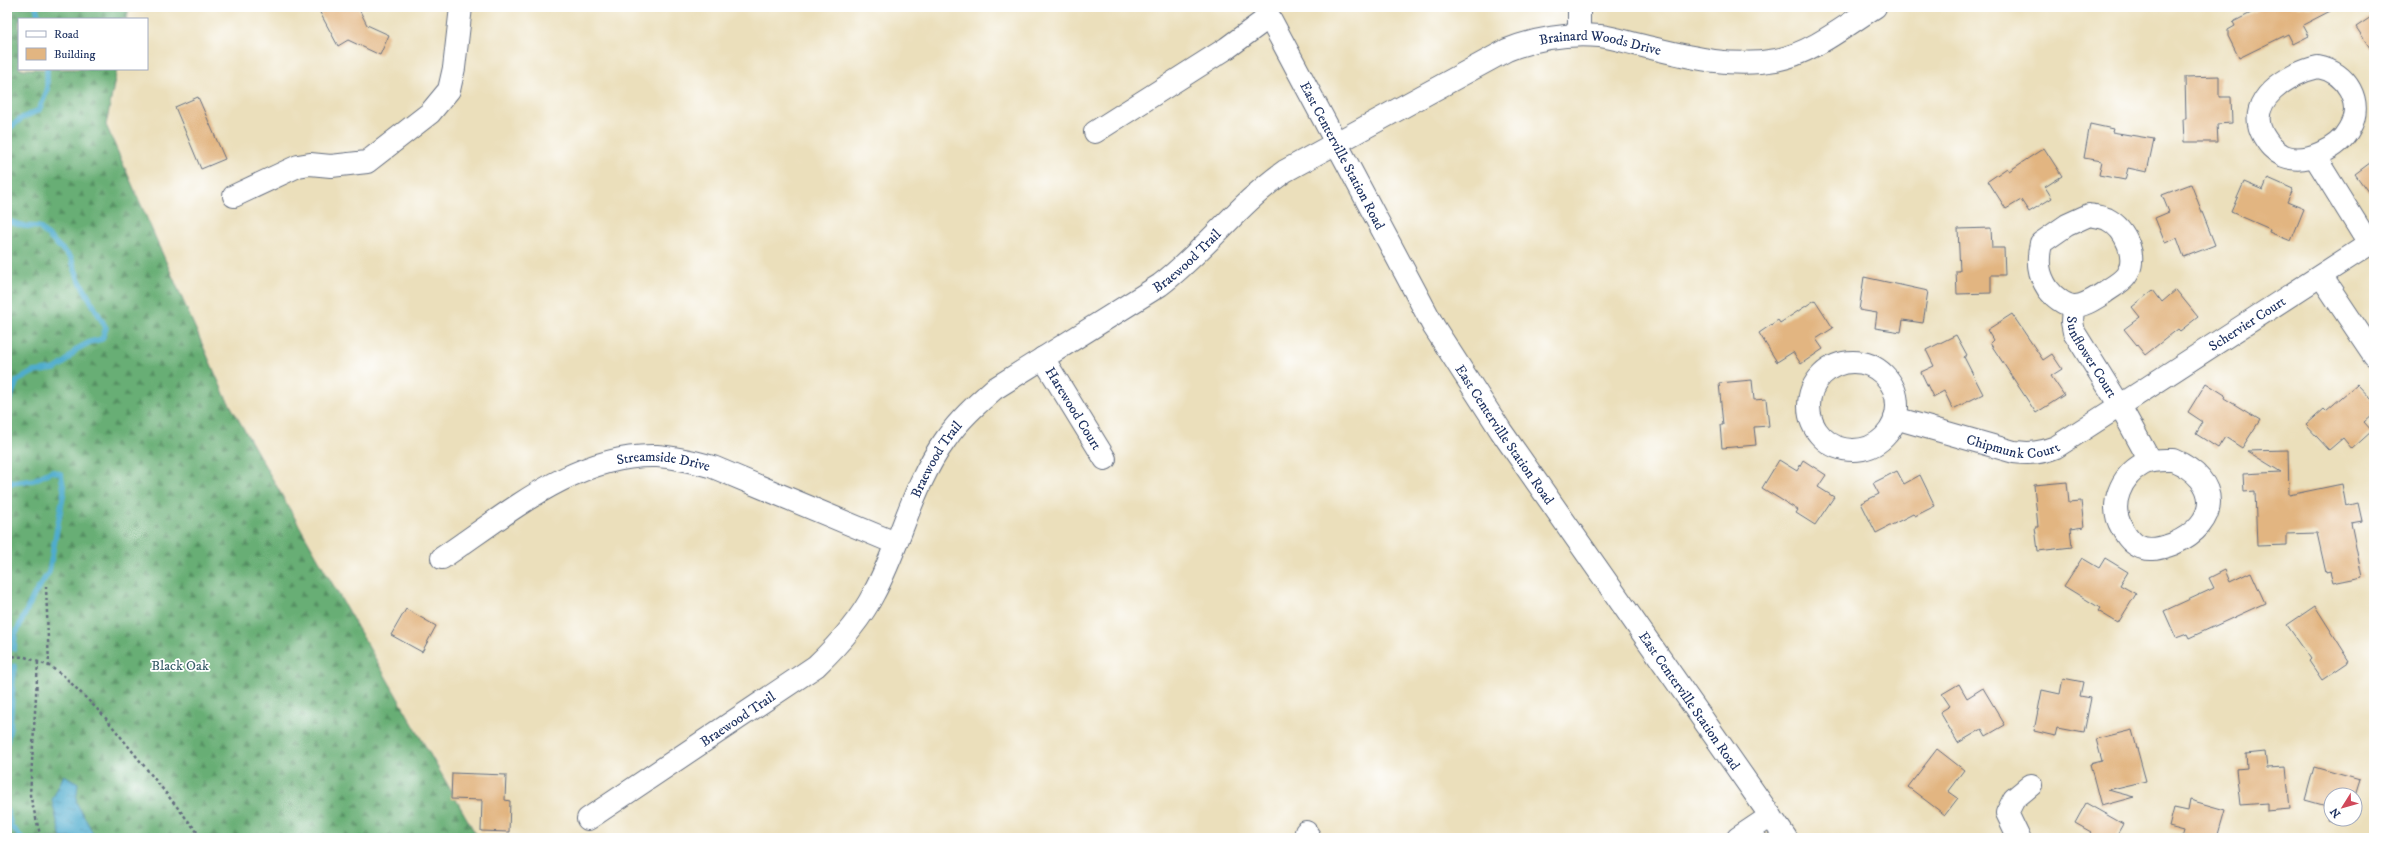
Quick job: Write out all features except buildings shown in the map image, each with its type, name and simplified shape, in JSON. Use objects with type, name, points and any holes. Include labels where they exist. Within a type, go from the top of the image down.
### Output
[{"type":"street","points":[[234,196],[298,166],[310,164],[331,166],[367,162],[430,113],[449,90],[454,68],[461,7]]},
{"type":"street","points":[[1579,7],[1579,35]]},
{"type":"street","name":"Brainard Woods Drive","points":[[1336,143],[1507,50],[1547,38],[1579,35],[1601,36],[1714,62],[1752,63],[1778,60],[1804,51],[1875,7]]},
{"type":"street","points":[[1095,132],[1227,48],[1266,12]]},
{"type":"street","name":"East Centerville Station Road","points":[[1266,12],[1434,328],[1501,431],[1786,838]]},
{"type":"street","points":[[2318,67],[2338,74],[2350,86],[2356,111],[2346,133],[2315,157],[2304,159],[2287,157],[2277,152],[2269,145],[2261,130],[2259,119],[2264,101],[2275,88],[2302,71],[2318,67]]},
{"type":"street","name":"Braewood Trail","points":[[588,819],[816,666],[841,642],[856,622],[874,593],[932,461],[946,439],[975,406],[994,389],[1160,285],[1177,272],[1261,188],[1285,171],[1336,143]]},
{"type":"street","points":[[2315,157],[2372,242]]},
{"type":"street","name":"Sunflower Court","points":[[2089,215],[2107,219],[2118,227],[2126,238],[2130,251],[2131,264],[2125,277],[2100,296],[2085,304],[2073,306],[2061,301],[2043,282],[2039,269],[2038,256],[2041,243],[2067,225],[2089,215]]},
{"type":"street","name":"Schervier Court","points":[[2120,406],[2372,242]]},
{"type":"street","points":[[2321,276],[2374,355]]},
{"type":"street","name":"Sunflower Court","points":[[2073,306],[2074,332],[2120,406],[2150,461]]},
{"type":"street","name":"Harewood Court","points":[[1043,358],[1105,459]]},
{"type":"street","points":[[1847,361],[1861,362],[1875,367],[1886,376],[1894,389],[1897,403],[1895,418],[1885,435],[1870,446],[1857,450],[1844,449],[1831,445],[1821,437],[1813,426],[1809,414],[1808,400],[1812,386],[1827,370],[1847,361]]},
{"type":"street","name":"Chipmunk Court","points":[[1895,418],[2028,454],[2056,447],[2120,406]]},
{"type":"street","name":"Streamside Drive","points":[[442,558],[556,482],[579,470],[607,462],[650,456],[684,459],[714,467],[895,543]]},
{"type":"street","points":[[2173,460],[2187,466],[2198,474],[2205,485],[2209,497],[2208,510],[2198,529],[2187,538],[2162,548],[2149,549],[2137,546],[2127,537],[2118,522],[2116,510],[2117,495],[2122,484],[2131,472],[2150,461],[2173,460]]},
{"type":"street","points":[[2019,838],[2007,813],[2014,799],[2031,785]]},
{"type":"street","points":[[1738,838],[1771,816]]},
{"type":"path","points":[[46,586],[49,666]]},
{"type":"path","points":[[7,656],[25,657],[49,666],[64,676],[104,716],[202,838]]},
{"type":"path","points":[[38,662],[30,795],[41,838]]},
{"type":"green space","name":"Black Oak","points":[[7,7],[129,7],[127,18],[18,18],[18,70],[117,70],[106,125],[225,396],[478,838],[7,838]]},
{"type":"water","points":[[64,775],[78,783],[76,802],[93,833],[91,838],[61,838],[52,800]]},
{"type":"waterway","points":[[36,7],[39,18]]},
{"type":"waterway","points":[[7,130],[22,118],[39,110],[47,91],[47,70]]},
{"type":"waterway","points":[[7,221],[24,226],[39,227],[71,258],[78,278],[106,328],[102,339],[90,342],[77,349],[64,363],[55,369],[33,372],[17,381],[7,406]]},
{"type":"waterway","points":[[7,479],[12,483],[34,480],[52,471],[61,474],[64,491],[49,572],[34,595],[15,635],[14,649]]},
{"type":"waterway","points":[[7,742],[10,727],[14,666]]},
{"type":"waterway","points":[[7,811],[11,826],[22,838]]}]
